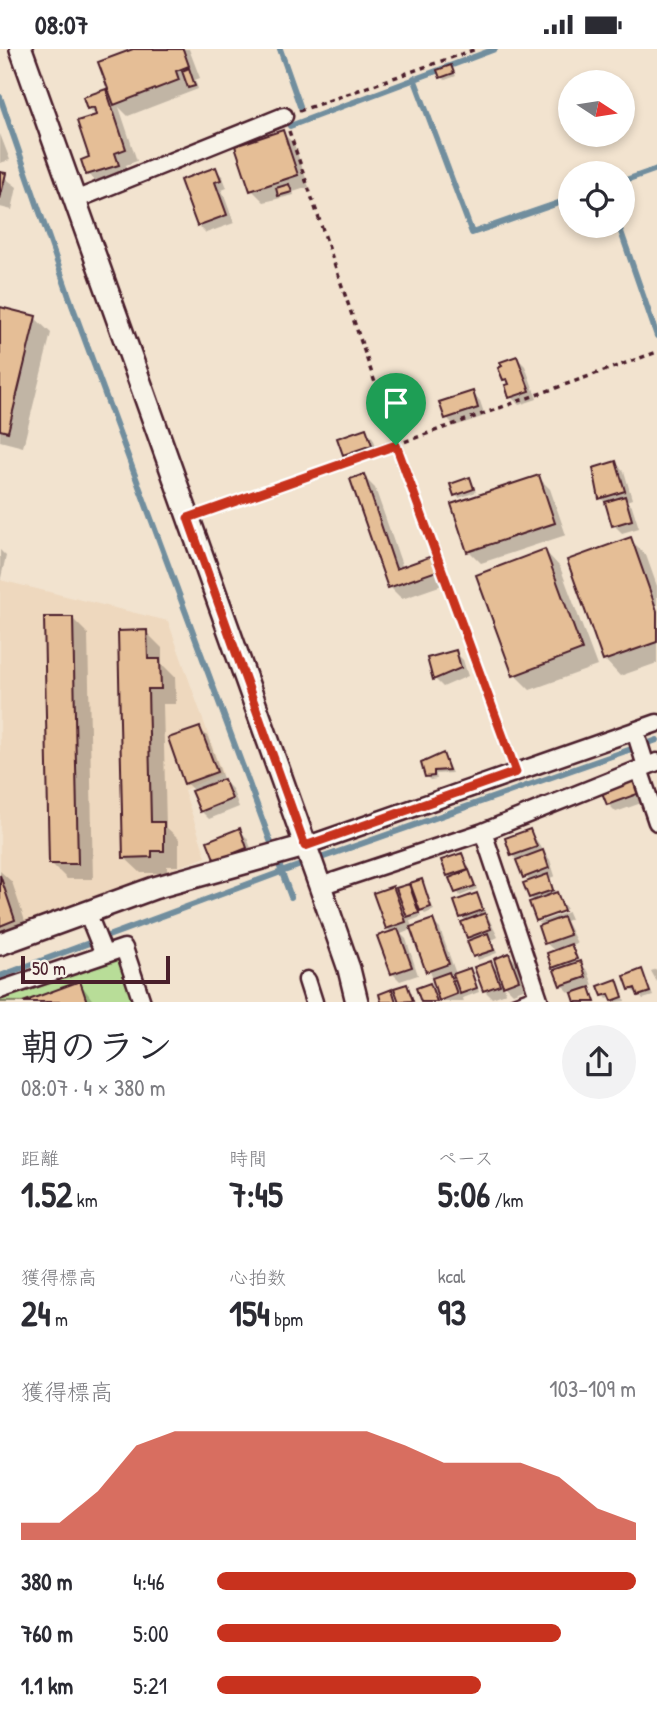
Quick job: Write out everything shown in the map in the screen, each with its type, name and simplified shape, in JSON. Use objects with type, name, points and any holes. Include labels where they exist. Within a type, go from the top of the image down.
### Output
[{"type":"street","points":[[21,49],[188,518],[300,849],[318,880],[357,1002]]},
{"type":"street","points":[[75,200],[284,116]]},
{"type":"street","points":[[0,944],[89,917],[154,888],[300,849],[516,772],[636,733],[657,723]]},
{"type":"street","points":[[636,733],[647,765],[657,822]]},
{"type":"street","points":[[318,880],[483,832],[647,765]]},
{"type":"street","points":[[483,832],[539,997]]},
{"type":"street","points":[[89,917],[102,949]]},
{"type":"street","points":[[0,990],[102,949],[124,948],[142,1002]]},
{"type":"street","points":[[307,980],[314,1002]]},
{"type":"lane","points":[[513,1002],[539,997]]},
{"type":"path","points":[[475,49],[284,116],[396,445],[516,772]]},
{"type":"path","points":[[188,518],[657,352]]},
{"type":"shaded area","points":[[0,580],[168,621],[222,773],[184,790],[206,857],[0,931]]},
{"type":"green space","points":[[120,957],[136,1001],[0,1002],[0,999]]},
{"type":"building","points":[[133,49],[183,49],[189,66],[176,71],[179,80],[114,105],[98,62]]},
{"type":"building","points":[[451,65],[454,73],[440,78],[437,70]]},
{"type":"building","points":[[189,68],[195,86],[188,88],[182,71]]},
{"type":"building","points":[[106,89],[126,149],[115,153],[119,165],[86,175],[81,160],[89,157],[77,121],[96,115],[94,107],[87,109],[83,97]]},
{"type":"building","points":[[283,130],[298,175],[250,191],[235,146]]},
{"type":"building","points":[[216,167],[221,180],[215,182],[227,215],[197,226],[180,180]]},
{"type":"building","points":[[0,172],[6,173],[0,199]]},
{"type":"building","points":[[289,184],[292,192],[278,196],[276,188]]},
{"type":"building","points":[[0,307],[36,316],[8,432],[0,430]]},
{"type":"building","points":[[517,356],[530,391],[509,398],[505,385],[509,384],[507,379],[503,380],[498,368],[502,366],[500,362]]},
{"type":"building","points":[[473,391],[478,408],[445,419],[439,402]]},
{"type":"building","points":[[366,428],[372,445],[343,455],[337,438]]},
{"type":"building","points":[[616,461],[625,491],[599,499],[593,468]]},
{"type":"building","points":[[364,474],[396,569],[432,556],[437,571],[388,588],[350,479]]},
{"type":"building","points":[[539,475],[555,523],[467,552],[451,504]]},
{"type":"building","points":[[470,477],[474,489],[454,496],[450,484]]},
{"type":"building","points":[[625,496],[632,520],[612,526],[605,502]]},
{"type":"building","points":[[631,537],[657,611],[657,642],[603,661],[567,560]]},
{"type":"building","points":[[545,549],[582,650],[513,676],[476,575]]},
{"type":"building","points":[[44,617],[73,617],[78,864],[49,864]]},
{"type":"building","points":[[147,630],[148,659],[160,659],[161,689],[148,689],[151,822],[164,822],[164,851],[152,851],[152,857],[123,858],[118,631]]},
{"type":"building","points":[[456,650],[461,668],[433,680],[427,658]]},
{"type":"building","points":[[200,727],[217,772],[184,784],[168,738]]},
{"type":"building","points":[[443,753],[449,770],[434,771],[434,776],[425,777],[421,763]]},
{"type":"building","points":[[224,779],[232,799],[200,812],[191,791]]},
{"type":"building","points":[[635,779],[640,793],[607,805],[601,790]]},
{"type":"building","points":[[240,828],[247,848],[215,861],[207,841]]},
{"type":"building","points":[[530,829],[537,847],[511,856],[505,838]]},
{"type":"building","points":[[543,850],[549,868],[523,878],[516,860]]},
{"type":"building","points":[[462,853],[468,869],[447,876],[441,860]]},
{"type":"building","points":[[469,870],[475,886],[455,893],[449,878]]},
{"type":"building","points":[[548,874],[553,890],[529,898],[523,883]]},
{"type":"building","points":[[0,875],[15,920],[0,926]]},
{"type":"building","points":[[422,879],[431,907],[420,911],[410,883]]},
{"type":"building","points":[[409,884],[419,913],[407,917],[396,888]]},
{"type":"building","points":[[393,886],[406,922],[386,929],[373,893]]},
{"type":"building","points":[[557,892],[564,911],[536,921],[529,902]]},
{"type":"building","points":[[477,893],[483,910],[460,918],[454,901]]},
{"type":"building","points":[[485,913],[491,929],[467,938],[461,922]]},
{"type":"building","points":[[563,917],[570,935],[544,944],[538,926]]},
{"type":"building","points":[[433,919],[449,964],[426,972],[410,927]]},
{"type":"building","points":[[398,929],[412,967],[391,974],[377,936]]},
{"type":"building","points":[[488,933],[494,950],[473,957],[467,941]]},
{"type":"building","points":[[571,944],[577,959],[552,968],[547,953]]},
{"type":"building","points":[[509,953],[519,980],[503,986],[494,959]]},
{"type":"building","points":[[491,961],[500,985],[483,991],[474,967]]},
{"type":"building","points":[[581,961],[586,977],[560,986],[554,970]]},
{"type":"building","points":[[470,968],[477,988],[460,994],[453,974]]},
{"type":"building","points":[[642,969],[650,992],[638,996],[635,988],[629,990],[624,976]]},
{"type":"building","points":[[449,972],[457,994],[439,1001],[432,978]]},
{"type":"building","points":[[617,979],[623,997],[612,1001],[609,994],[602,996],[598,986]]},
{"type":"building","points":[[80,981],[87,1002],[23,1002]]},
{"type":"building","points":[[430,983],[437,1002],[421,1002],[416,988]]},
{"type":"building","points":[[407,984],[413,1001],[399,1002],[394,988]]},
{"type":"building","points":[[590,987],[595,1002],[575,1002],[572,993]]},
{"type":"building","points":[[392,989],[396,1002],[381,1002],[379,994]]},
{"type":"waterway","points":[[280,49],[300,106]]},
{"type":"waterway","points":[[290,126],[495,49]]},
{"type":"waterway","points":[[414,78],[472,233],[558,203]]},
{"type":"waterway","points":[[0,97],[72,305],[291,897]]},
{"type":"waterway","points":[[635,177],[657,169]]},
{"type":"waterway","points":[[623,238],[657,336]]},
{"type":"waterway","points":[[0,976],[281,872],[657,740]]},
{"type":"route","points":[[396,445],[516,772],[305,846],[188,518],[396,445]]}]
